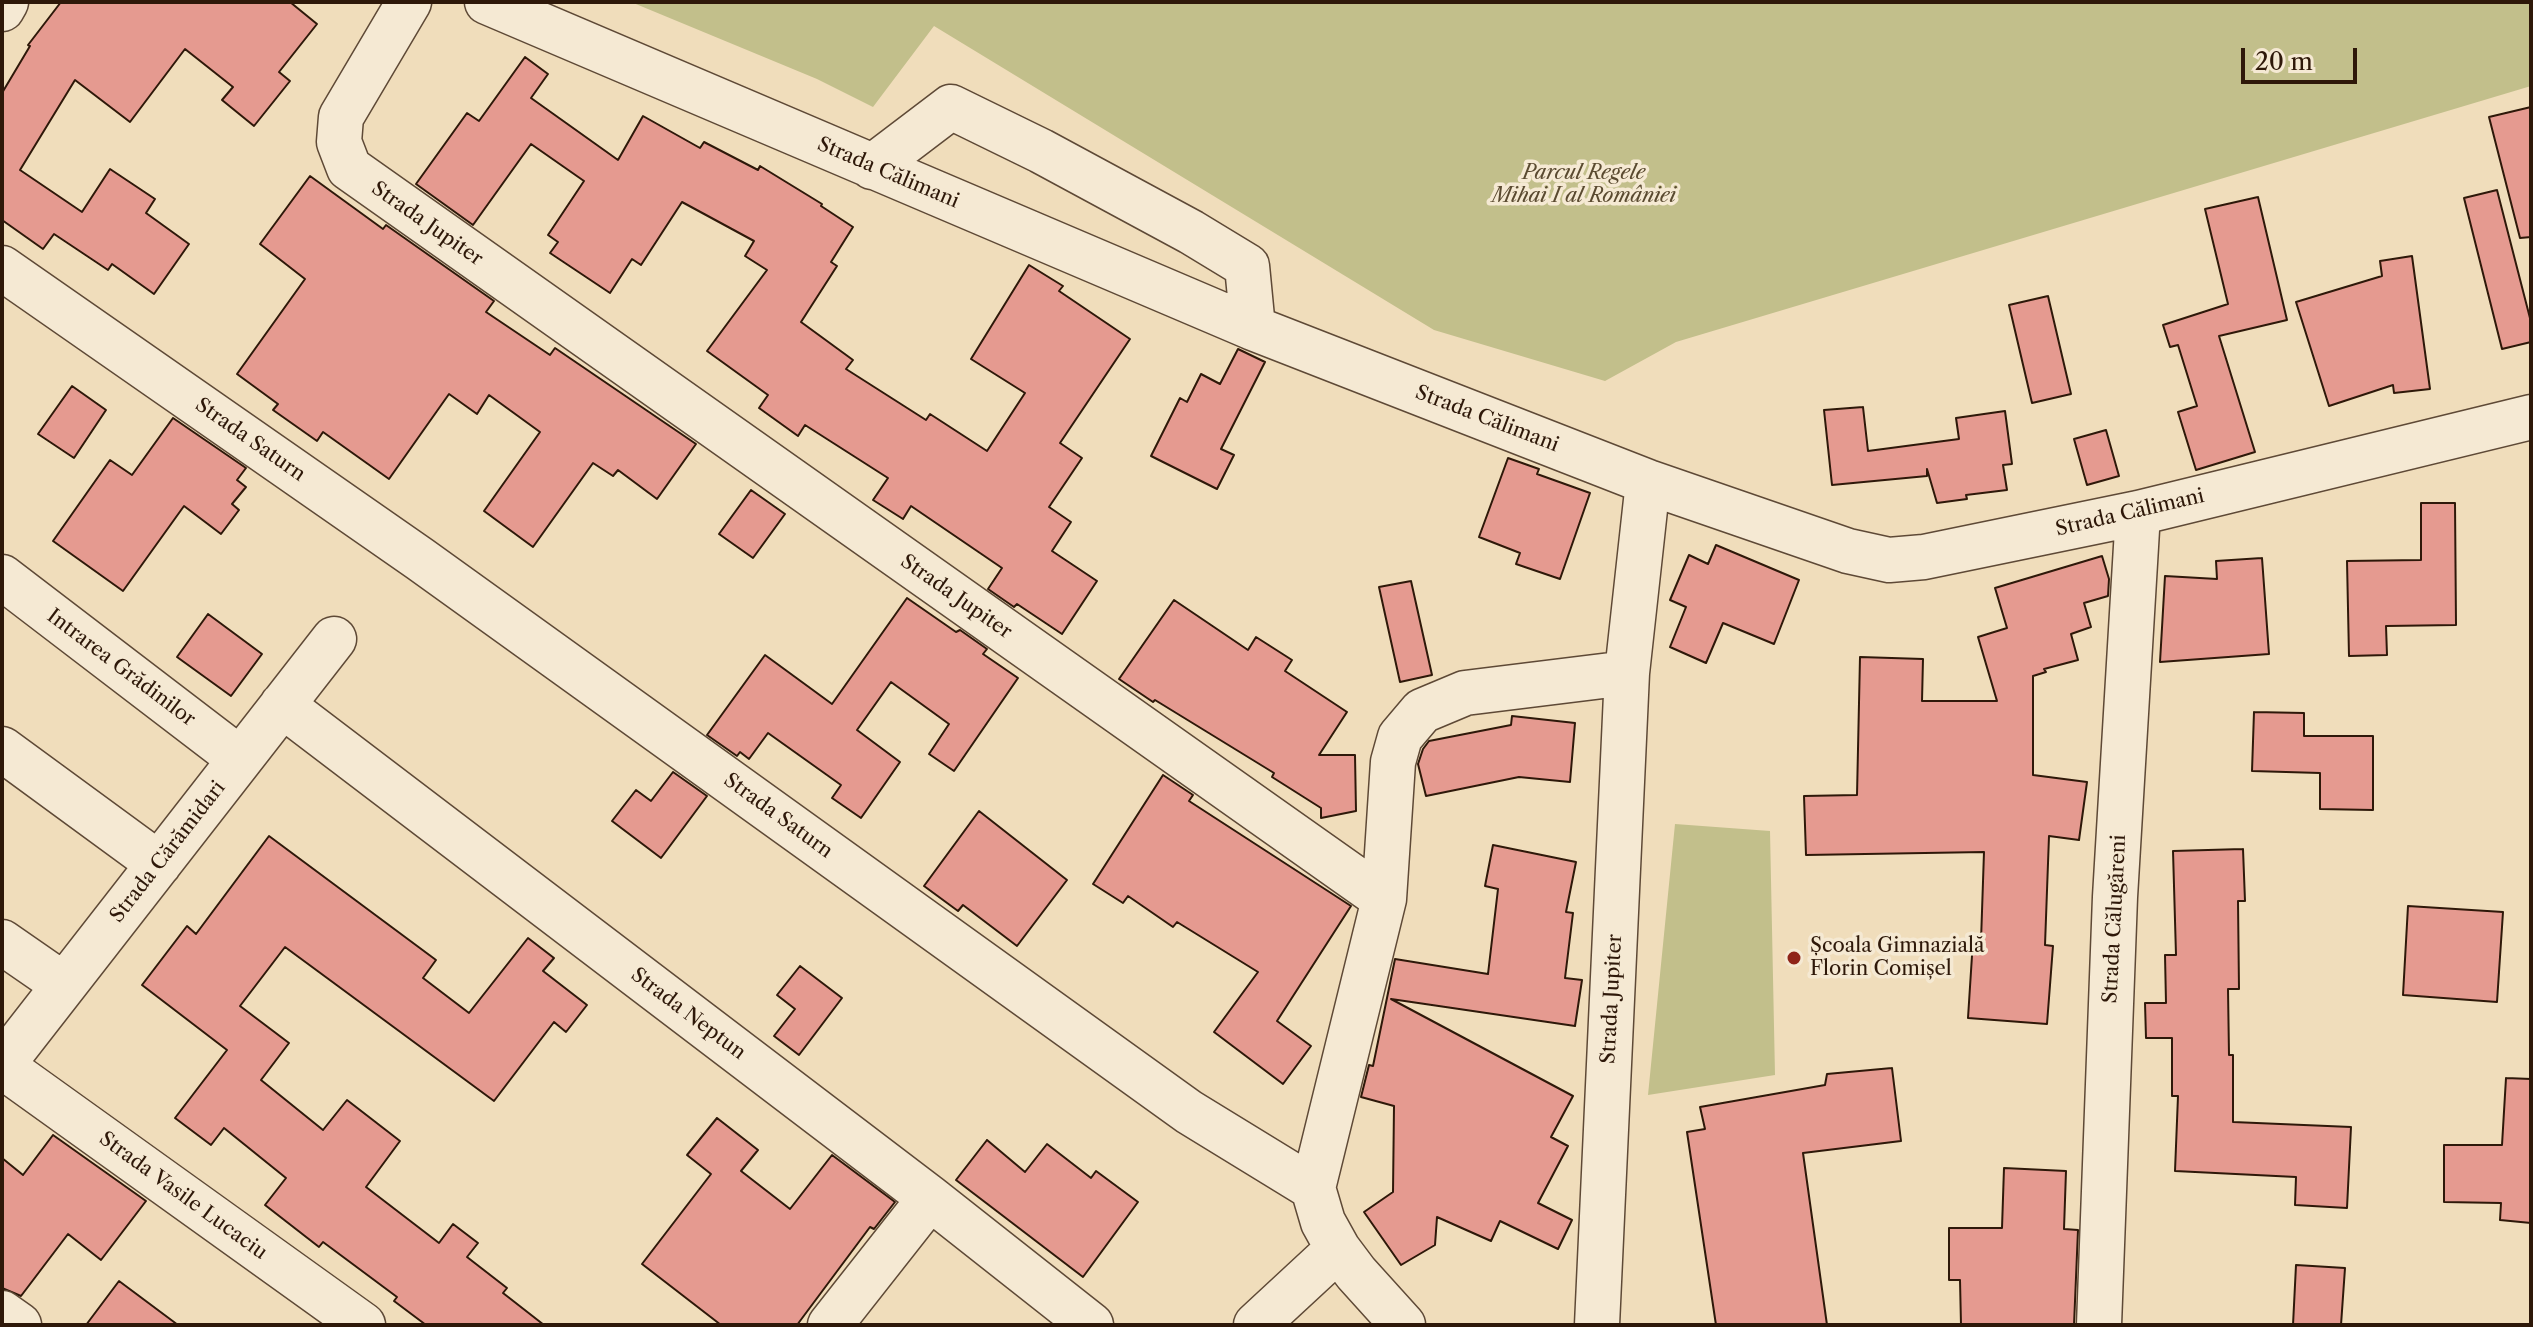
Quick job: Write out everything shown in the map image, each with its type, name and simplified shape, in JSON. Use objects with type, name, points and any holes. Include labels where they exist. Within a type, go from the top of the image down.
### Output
[{"type":"street","points":[[2,9],[6,2]]},
{"type":"street","name":"Strada Jupiter","points":[[409,2],[341,117],[339,142],[349,168],[1384,899]]},
{"type":"street","name":"Strada Călimani","points":[[487,2],[1253,328],[1648,482],[1848,551],[1889,560],[1924,557],[2138,513],[2531,417]]},
{"type":"street","points":[[872,167],[951,107],[1054,158],[1247,266],[1253,328]]},
{"type":"street","name":"Strada Saturn","points":[[2,268],[420,559],[1189,1112],[1313,1188]]},
{"type":"street","name":"Strada Jupiter","points":[[1597,1325],[1627,673],[1648,482]]},
{"type":"street","name":"Strada Călugăreni","points":[[2099,1325],[2115,897],[2138,513]]},
{"type":"street","name":"Intrarea Grădinilor","points":[[2,577],[240,759]]},
{"type":"street","name":"Strada Cărămidari","points":[[2,1066],[334,639]]},
{"type":"street","points":[[1403,1325],[1338,1249],[1323,1222],[1313,1188],[1384,899],[1393,762],[1400,737],[1422,711],[1465,693],[1627,673]]},
{"type":"street","name":"Strada Neptun","points":[[282,705],[930,1198],[1091,1325]]},
{"type":"street","points":[[2,749],[159,864]]},
{"type":"street","points":[[2,942],[64,985]]},
{"type":"street","name":"Strada Vasile Lucaciu","points":[[2,1066],[363,1325]]},
{"type":"street","points":[[830,1325],[930,1198]]},
{"type":"street","points":[[1256,1325],[1338,1249]]},
{"type":"street","points":[[2,1313],[19,1325]]},
{"type":"green space","name":"Parcul Regele Mihai I al României","points":[[631,2],[2531,2],[2531,86],[1676,342],[1605,381],[1434,330],[934,26],[873,107],[817,79]]},
{"type":"green space","points":[[1675,824],[1770,831],[1775,1075],[1648,1095]]},
{"type":"building","points":[[61,2],[290,2],[317,24],[279,72],[290,81],[254,126],[222,100],[233,87],[185,49],[130,122],[75,80],[20,170],[82,212],[110,169],[155,199],[146,213],[189,244],[154,294],[112,264],[108,270],[54,234],[43,249],[2,220],[2,93],[28,45]]},
{"type":"building","points":[[525,57],[548,74],[531,98],[618,160],[643,116],[700,148],[704,142],[758,170],[760,166],[853,227],[831,262],[837,266],[801,322],[853,360],[846,369],[926,420],[930,414],[987,451],[1025,393],[971,359],[1029,265],[1063,286],[1059,291],[1130,339],[1060,443],[1082,458],[1049,507],[1071,522],[1052,551],[1097,581],[1062,634],[988,589],[1002,568],[911,506],[903,519],[873,500],[888,478],[805,425],[798,436],[759,408],[768,395],[707,351],[767,270],[745,256],[754,241],[682,202],[641,265],[632,259],[610,293],[550,253],[558,242],[548,235],[584,181],[531,144],[473,225],[416,184],[467,113],[479,121]]},
{"type":"building","points":[[2531,107],[2531,237],[2520,238],[2489,117]]},
{"type":"building","points":[[310,176],[383,229],[386,225],[494,301],[486,312],[550,355],[555,348],[696,444],[657,499],[618,470],[613,476],[593,463],[533,547],[484,511],[540,432],[489,395],[477,414],[449,394],[389,479],[323,432],[317,441],[273,410],[278,404],[237,374],[305,279],[260,244]]},
{"type":"building","points":[[2497,190],[2531,322],[2531,342],[2502,349],[2464,198]]},
{"type":"building","points":[[2258,197],[2287,320],[2219,336],[2255,452],[2196,470],[2178,412],[2197,406],[2178,345],[2170,347],[2163,325],[2228,304],[2205,209]]},
{"type":"building","points":[[2412,256],[2430,389],[2394,393],[2393,385],[2329,406],[2296,302],[2382,276],[2380,261]]},
{"type":"building","points":[[2048,296],[2071,394],[2032,403],[2009,305]]},
{"type":"building","points":[[1238,349],[1265,362],[1221,449],[1234,455],[1217,489],[1151,456],[1180,398],[1187,402],[1201,374],[1220,384]]},
{"type":"building","points":[[72,386],[106,410],[74,458],[38,434]]},
{"type":"building","points":[[1863,407],[1868,451],[1959,439],[1956,418],[2005,411],[2012,464],[2003,465],[2007,490],[1966,495],[1967,499],[1937,503],[1927,469],[1927,476],[1832,485],[1824,410]]},
{"type":"building","points":[[173,418],[246,468],[237,480],[246,487],[232,504],[239,510],[221,534],[184,506],[123,591],[53,541],[110,460],[132,475]]},
{"type":"building","points":[[2106,430],[2119,476],[2087,485],[2074,439]]},
{"type":"building","points":[[1508,458],[1539,469],[1537,474],[1590,493],[1560,579],[1516,564],[1520,553],[1479,537]]},
{"type":"building","points":[[751,490],[785,514],[753,558],[719,534]]},
{"type":"building","points":[[2421,503],[2455,503],[2456,625],[2386,626],[2387,655],[2349,656],[2347,561],[2421,560]]},
{"type":"building","points":[[1716,545],[1799,580],[1774,644],[1723,623],[1706,663],[1670,647],[1686,607],[1670,600],[1689,555],[1708,564]]},
{"type":"building","points":[[2102,556],[2109,579],[2108,596],[2084,603],[2091,627],[2071,634],[2078,660],[2044,669],[2046,672],[2033,676],[2033,775],[2087,782],[2079,840],[2049,836],[2045,945],[2053,946],[2047,1024],[1968,1018],[1973,940],[1981,941],[1984,852],[1806,855],[1804,796],[1857,795],[1860,657],[1923,659],[1922,701],[1997,701],[1978,637],[2007,628],[1995,588]]},
{"type":"building","points":[[2262,558],[2269,654],[2160,662],[2165,576],[2217,579],[2216,561]]},
{"type":"building","points":[[1411,581],[1432,675],[1400,682],[1379,587]]},
{"type":"building","points":[[907,598],[987,649],[983,654],[1018,678],[954,771],[929,754],[949,724],[891,682],[857,730],[900,762],[861,818],[832,798],[841,785],[768,733],[749,759],[740,752],[737,756],[707,735],[765,655],[832,704]]},
{"type":"building","points":[[1174,600],[1248,650],[1256,637],[1292,660],[1285,671],[1347,712],[1319,755],[1355,755],[1356,811],[1321,818],[1321,808],[1272,777],[1274,773],[1119,679]]},
{"type":"building","points":[[208,614],[262,654],[231,696],[177,657]]},
{"type":"building","points":[[2254,712],[2304,713],[2304,736],[2373,736],[2373,810],[2320,809],[2320,773],[2252,771]]},
{"type":"building","points":[[1512,716],[1575,723],[1570,782],[1519,777],[1426,796],[1418,764],[1429,741],[1511,725]]},
{"type":"building","points":[[673,772],[707,796],[661,858],[612,821],[636,790],[651,801]]},
{"type":"building","points":[[1163,775],[1193,795],[1189,801],[1351,906],[1277,1021],[1311,1046],[1283,1084],[1214,1032],[1258,972],[1177,922],[1173,927],[1128,896],[1123,903],[1093,884]]},
{"type":"building","points":[[979,811],[1067,880],[1017,946],[963,905],[958,911],[924,886]]},
{"type":"building","points":[[269,836],[436,960],[423,978],[469,1013],[528,938],[554,958],[543,971],[587,1005],[566,1032],[554,1022],[494,1101],[285,947],[240,1006],[289,1043],[261,1080],[323,1130],[347,1100],[400,1141],[366,1187],[439,1243],[453,1224],[478,1243],[467,1257],[507,1288],[503,1293],[544,1325],[426,1325],[394,1301],[397,1297],[323,1242],[319,1247],[265,1205],[286,1178],[224,1128],[211,1145],[175,1118],[227,1050],[142,985],[187,926],[196,934]]},
{"type":"building","points":[[1493,845],[1576,862],[1566,912],[1573,913],[1565,978],[1582,980],[1575,1026],[1391,999],[1573,1096],[1551,1137],[1568,1146],[1538,1203],[1572,1220],[1558,1249],[1500,1221],[1491,1241],[1437,1217],[1435,1245],[1401,1265],[1364,1212],[1393,1192],[1394,1106],[1361,1097],[1369,1065],[1373,1066],[1395,959],[1488,974],[1498,889],[1485,886]]},
{"type":"building","points":[[2243,849],[2245,901],[2238,901],[2239,989],[2228,989],[2229,1055],[2233,1055],[2233,1122],[2351,1127],[2347,1208],[2295,1205],[2296,1177],[2175,1171],[2178,1096],[2172,1096],[2172,1038],[2146,1038],[2145,1003],[2166,1003],[2165,955],[2176,955],[2173,851]]},
{"type":"building","points":[[2408,906],[2503,912],[2497,1002],[2403,995]]},
{"type":"building","points":[[800,966],[842,998],[799,1055],[774,1036],[795,1009],[777,995]]},
{"type":"building","points":[[1892,1068],[1901,1141],[1803,1153],[1827,1325],[1716,1325],[1687,1132],[1705,1129],[1700,1107],[1825,1085],[1827,1074]]},
{"type":"building","points":[[2506,1078],[2531,1079],[2531,1223],[2500,1220],[2501,1203],[2444,1202],[2444,1145],[2502,1145]]},
{"type":"building","points":[[717,1118],[758,1150],[741,1171],[790,1209],[832,1155],[895,1202],[874,1229],[870,1227],[797,1325],[721,1325],[642,1264],[711,1174],[687,1155]]},
{"type":"building","points":[[53,1135],[146,1201],[101,1260],[68,1234],[21,1296],[2,1288],[2,1158],[23,1175]]},
{"type":"building","points":[[987,1140],[1025,1172],[1047,1144],[1091,1178],[1096,1171],[1138,1202],[1083,1277],[956,1180]]},
{"type":"building","points":[[2004,1168],[2066,1171],[2064,1229],[2078,1230],[2074,1325],[1961,1325],[1960,1280],[1949,1280],[1949,1228],[2002,1228]]},
{"type":"building","points":[[2296,1265],[2345,1268],[2341,1325],[2293,1325]]},
{"type":"building","points":[[119,1281],[178,1325],[86,1325]]},
{"type":"place","name":"Școala Gimnazială Florin Comișel","points":[[1794,958]]}]
